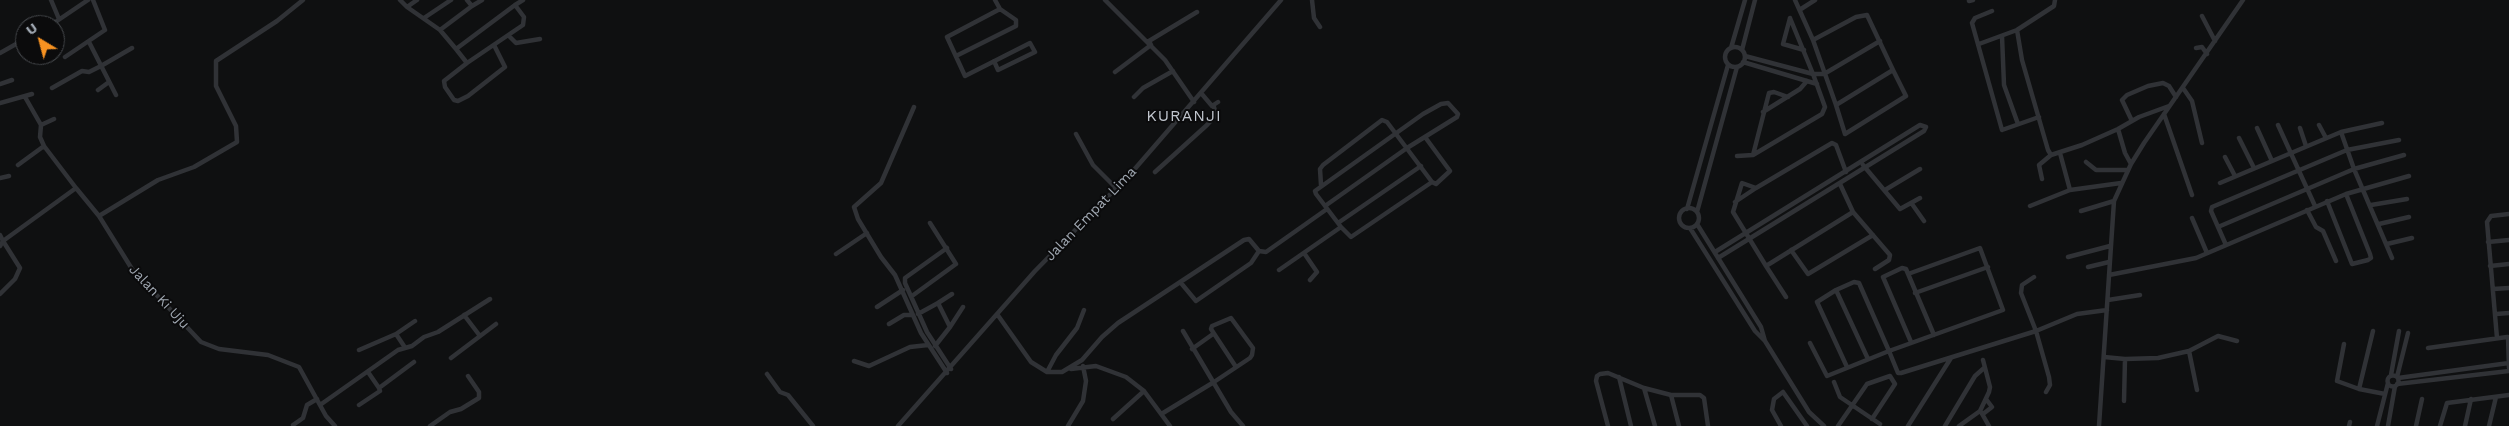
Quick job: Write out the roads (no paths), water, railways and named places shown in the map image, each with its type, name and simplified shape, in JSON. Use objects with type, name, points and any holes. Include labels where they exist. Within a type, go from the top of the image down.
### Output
[{"type":"street","points":[[51,0],[57,15]]},
{"type":"street","points":[[65,15],[88,0]]},
{"type":"street","points":[[65,58],[105,30],[93,0]]},
{"type":"street","points":[[99,216],[158,180],[194,167],[237,142],[236,126],[216,86],[216,61],[278,21],[303,0]]},
{"type":"street","points":[[400,0],[440,30],[467,63]]},
{"type":"street","points":[[408,7],[417,0]]},
{"type":"street","points":[[424,18],[452,0]]},
{"type":"street","points":[[467,0],[472,6]]},
{"type":"street","points":[[440,30],[482,0]]},
{"type":"street","points":[[456,49],[523,0]]},
{"type":"street","points":[[956,56],[1016,26],[1016,20],[1000,9],[995,0]]},
{"type":"street","points":[[1105,0],[1151,45],[1174,71],[1194,102]]},
{"type":"street","name":"Jalan Empat Lima","points":[[898,426],[1046,260],[1117,188],[1281,0]]},
{"type":"street","points":[[1312,0],[1314,18],[1320,27]]},
{"type":"street","points":[[1745,0],[1731,48],[1724,58],[1728,65],[1687,209],[1681,213],[1680,220],[1684,226],[1690,228],[1755,331],[1765,341],[1809,412],[1824,426]]},
{"type":"street","points":[[1690,228],[1697,224],[1699,219],[1697,212],[1737,67],[1743,62],[1742,50],[1755,0]]},
{"type":"street","points":[[1795,0],[1801,9],[1813,40],[1845,134],[1906,96],[1870,18],[1864,14],[1856,16],[1813,40]]},
{"type":"street","points":[[1801,9],[1815,0]]},
{"type":"street","points":[[1979,44],[2017,30],[2054,6],[2055,0]]},
{"type":"street","points":[[2099,426],[2114,201],[2131,164],[2243,0]]},
{"type":"street","points":[[494,45],[506,65],[468,96],[458,101],[454,100],[445,87],[444,81],[467,63],[524,24],[524,17],[515,5]]},
{"type":"street","points":[[994,61],[998,70],[1034,52],[1030,43],[994,61],[965,76],[947,37],[1000,9]]},
{"type":"street","points":[[1992,11],[1972,20],[2002,130],[2039,117]]},
{"type":"street","points":[[1151,45],[1149,41],[1197,12]]},
{"type":"street","points":[[2202,16],[2216,41]]},
{"type":"street","points":[[1738,156],[1753,155],[1822,114],[1825,107],[1816,84],[1813,74],[1804,50],[1792,18],[1791,17],[1783,44],[1804,50]]},
{"type":"street","points":[[2017,30],[2022,60],[2051,156]]},
{"type":"street","points":[[509,36],[516,43],[540,39]]},
{"type":"street","points":[[2002,36],[2004,85],[2018,124]]},
{"type":"street","points":[[89,42],[116,95]]},
{"type":"street","points":[[1744,56],[1813,74],[1824,74],[1880,42]]},
{"type":"street","points":[[0,53],[15,45]]},
{"type":"street","points":[[1115,72],[1151,45]]},
{"type":"street","points":[[52,88],[82,71],[89,72],[101,66],[132,48]]},
{"type":"street","points":[[1731,48],[1742,50]]},
{"type":"street","points":[[2196,48],[2202,48],[2207,54]]},
{"type":"street","points":[[1758,65],[1759,59]]},
{"type":"street","points":[[1743,62],[1816,84]]},
{"type":"street","points":[[1728,65],[1737,67]]},
{"type":"street","points":[[1797,77],[1799,70]]},
{"type":"street","points":[[1836,105],[1894,70]]},
{"type":"street","points":[[1134,97],[1143,88],[1174,71]]},
{"type":"street","points":[[0,84],[12,80]]},
{"type":"street","points":[[1764,112],[1788,97],[1807,81]]},
{"type":"street","points":[[98,90],[109,82]]},
{"type":"street","points":[[2132,121],[2122,100],[2127,95],[2148,86],[2163,83],[2169,86],[2176,97]]},
{"type":"street","points":[[2184,88],[2192,101],[2202,143]]},
{"type":"street","points":[[1753,155],[1769,93],[1774,92],[1788,97]]},
{"type":"street","points":[[1155,172],[1216,115],[1214,107],[1201,93]]},
{"type":"street","points":[[0,103],[32,94]]},
{"type":"street","points":[[18,166],[44,146],[40,137],[41,125],[25,97]]},
{"type":"street","points":[[1214,107],[1218,102]]},
{"type":"street","points":[[1070,369],[1113,326],[1244,240],[1249,239],[1259,251],[1264,253],[1269,250],[1326,207],[1407,148],[1457,117],[1458,114],[1448,103],[1441,104],[1423,114],[1315,191],[1326,207],[1339,225],[1352,237],[1432,182]]},
{"type":"street","points":[[2042,179],[2039,165],[2051,156],[2170,106]]},
{"type":"street","points":[[914,107],[880,183],[854,207],[867,233],[903,290],[949,371]]},
{"type":"street","points":[[2164,114],[2192,195]]},
{"type":"street","points":[[41,125],[54,119]]},
{"type":"street","points":[[1321,185],[1320,169],[1323,165],[1380,122],[1386,121],[1432,182],[1436,184],[1450,171],[1425,137]]},
{"type":"street","points":[[2220,183],[2341,132],[2382,123]]},
{"type":"street","points":[[1715,252],[1920,125],[1926,127],[1924,131],[1840,184],[1718,258]]},
{"type":"street","points":[[2278,125],[2315,206]]},
{"type":"street","points":[[2319,125],[2326,138]]},
{"type":"street","points":[[2257,128],[2272,161]]},
{"type":"street","points":[[2300,128],[2306,146]]},
{"type":"street","points":[[2118,129],[2124,154],[2131,164]]},
{"type":"street","points":[[2341,132],[2354,169],[2392,258]]},
{"type":"street","points":[[1076,134],[1093,165],[1117,188]]},
{"type":"street","points":[[2238,138],[2254,168]]},
{"type":"street","points":[[2226,245],[2211,211],[2212,207],[2347,150],[2399,140]]},
{"type":"street","points":[[1735,202],[1832,143],[1836,145],[1849,178]]},
{"type":"street","name":"Jalan Ki Uju","points":[[44,146],[99,216],[132,269],[203,344],[262,354],[299,367],[320,405],[335,426]]},
{"type":"street","points":[[2060,153],[2070,190]]},
{"type":"street","points":[[2218,227],[2354,169],[2404,155]]},
{"type":"street","points":[[2225,157],[2235,176]]},
{"type":"street","points":[[1861,162],[1864,168],[1901,210],[1920,198]]},
{"type":"street","points":[[2086,162],[2096,170],[2128,170]]},
{"type":"street","points":[[1279,270],[1421,166]]},
{"type":"street","points":[[1885,190],[1920,169]]},
{"type":"street","points":[[0,178],[9,176]]},
{"type":"street","points":[[2110,275],[2179,263],[2207,253],[2327,201],[2363,188],[2409,176]]},
{"type":"street","points":[[1756,188],[1742,182],[1733,212],[1786,297]]},
{"type":"street","points":[[2030,206],[2070,190],[2121,183]]},
{"type":"street","points":[[1840,184],[1853,212],[1890,257],[1875,269]]},
{"type":"street","points":[[1,244],[76,188]]},
{"type":"street","points":[[2327,201],[2352,264],[2368,260],[2370,254],[2346,194]]},
{"type":"street","points":[[2371,205],[2407,199]]},
{"type":"street","points":[[2081,211],[2114,201]]},
{"type":"street","points":[[1912,204],[1924,221]]},
{"type":"street","points":[[1687,209],[1697,212]]},
{"type":"street","points":[[2307,210],[2316,227],[2323,231],[2336,261]]},
{"type":"street","points":[[1766,266],[1853,212]]},
{"type":"street","points":[[2497,338],[2488,242],[2488,218],[2509,214]]},
{"type":"street","points":[[2379,224],[2409,217]]},
{"type":"street","points":[[2192,218],[2207,253]]},
{"type":"street","points":[[912,296],[954,267],[956,261],[930,223]]},
{"type":"street","points":[[1697,224],[1761,327],[1765,341]]},
{"type":"street","points":[[836,254],[867,233]]},
{"type":"street","points":[[0,235],[1,244],[20,268],[15,279],[0,294]]},
{"type":"street","points":[[1791,250],[1808,274],[1873,235]]},
{"type":"street","points":[[2387,244],[2412,238]]},
{"type":"street","points":[[2488,242],[2509,240]]},
{"type":"street","points":[[2068,257],[2110,246]]},
{"type":"street","points":[[948,248],[905,278],[905,283],[912,296],[916,315],[928,345],[949,371]]},
{"type":"street","points":[[1810,343],[1827,376],[1911,342],[2003,310],[1980,248],[1908,274]]},
{"type":"street","points":[[1181,283],[1196,301],[1251,264],[1259,251]]},
{"type":"street","points":[[1304,253],[1317,272],[1310,280]]},
{"type":"street","points":[[2088,267],[2109,262]]},
{"type":"street","points":[[2490,266],[2509,264]]},
{"type":"street","points":[[1916,293],[1988,267]]},
{"type":"street","points":[[1911,342],[1883,277],[1902,268],[1908,274],[1934,335]]},
{"type":"street","points":[[2034,277],[2020,288],[2036,331],[2050,381],[2046,392]]},
{"type":"street","points":[[1847,368],[1817,302],[1836,290],[1858,282],[1899,374],[2036,331],[2077,314],[2107,310]]},
{"type":"street","points":[[2493,289],[2509,288]]},
{"type":"street","points":[[877,307],[903,290]]},
{"type":"street","points":[[1836,290],[1868,359]]},
{"type":"street","points":[[889,324],[904,315],[916,315],[952,294]]},
{"type":"street","points":[[2108,300],[2140,295]]},
{"type":"street","points":[[320,405],[404,346],[412,346],[424,337],[438,332],[490,299]]},
{"type":"street","points":[[938,303],[950,327]]},
{"type":"street","points":[[935,346],[963,307]]},
{"type":"street","points":[[1047,372],[1056,355],[1078,328],[1084,310]]},
{"type":"street","points":[[2496,314],[2509,313]]},
{"type":"street","points":[[997,314],[1026,357],[1047,372],[1057,373],[1083,366],[1096,366],[1114,371],[1136,383],[1163,413],[1170,426]]},
{"type":"street","points":[[464,315],[480,336]]},
{"type":"street","points":[[1163,413],[1214,382],[1250,358],[1254,352],[1246,336],[1231,318],[1212,326],[1213,334],[1236,367]]},
{"type":"street","points":[[359,350],[396,334],[415,321]]},
{"type":"street","points":[[451,358],[496,324]]},
{"type":"street","points":[[1183,330],[1192,349],[1243,426]]},
{"type":"street","points":[[2359,389],[2373,331]]},
{"type":"street","points":[[2377,426],[2388,379],[2391,375],[2399,331]]},
{"type":"street","points":[[396,334],[404,346]]},
{"type":"street","points":[[1192,349],[1213,334]]},
{"type":"street","points":[[2388,426],[2408,334]]},
{"type":"street","points":[[2104,357],[2125,359],[2158,358],[2188,351],[2218,336],[2229,337],[2236,341]]},
{"type":"street","points":[[2388,383],[2396,385],[2509,369],[2508,337],[2428,348]]},
{"type":"street","points":[[2344,344],[2336,379],[2339,383],[2385,394]]},
{"type":"street","points":[[854,361],[870,366],[910,347],[928,345]]},
{"type":"street","points":[[2188,351],[2197,390]]},
{"type":"street","points":[[1908,426],[1952,357]]},
{"type":"street","points":[[2124,401],[2125,359]]},
{"type":"street","points":[[1981,412],[1990,387],[1983,360]]},
{"type":"street","points":[[359,405],[380,391],[379,388],[414,362]]},
{"type":"street","points":[[2391,375],[2398,377],[2509,364]]},
{"type":"street","points":[[1068,426],[1083,400],[1086,381],[1083,366]]},
{"type":"street","points":[[1944,426],[1975,376],[1984,368]]},
{"type":"street","points":[[368,372],[379,388]]},
{"type":"street","points":[[1608,426],[1596,381],[1596,376],[1608,373],[1644,388],[1670,395],[1700,395],[1704,398],[1708,426]]},
{"type":"street","points":[[767,374],[780,392],[788,395],[813,426]]},
{"type":"street","points":[[430,426],[450,412],[461,410],[479,398],[479,392],[468,376]]},
{"type":"street","points":[[1838,426],[1867,384],[1890,376],[1895,384],[1872,419]]},
{"type":"street","points":[[1619,377],[1631,426]]},
{"type":"street","points":[[1834,382],[1840,397],[1880,424]]},
{"type":"street","points":[[1644,388],[1655,426]]},
{"type":"street","points":[[1113,419],[1144,392]]},
{"type":"street","points":[[1781,426],[1772,410],[1774,399],[1783,392],[1807,426]]},
{"type":"street","points":[[1670,395],[1680,426]]},
{"type":"street","points":[[2440,426],[2447,403],[2509,395]]},
{"type":"street","points":[[2489,426],[2496,397]]},
{"type":"street","points":[[293,425],[303,418],[307,405],[317,399]]},
{"type":"street","points":[[1959,426],[1992,406],[1986,399]]},
{"type":"street","points":[[2416,426],[2422,399]]},
{"type":"street","points":[[2466,426],[2471,399]]},
{"type":"street","points":[[1981,412],[1989,426]]},
{"type":"district","name":"KURANJI","points":[[1184,116]]}]
